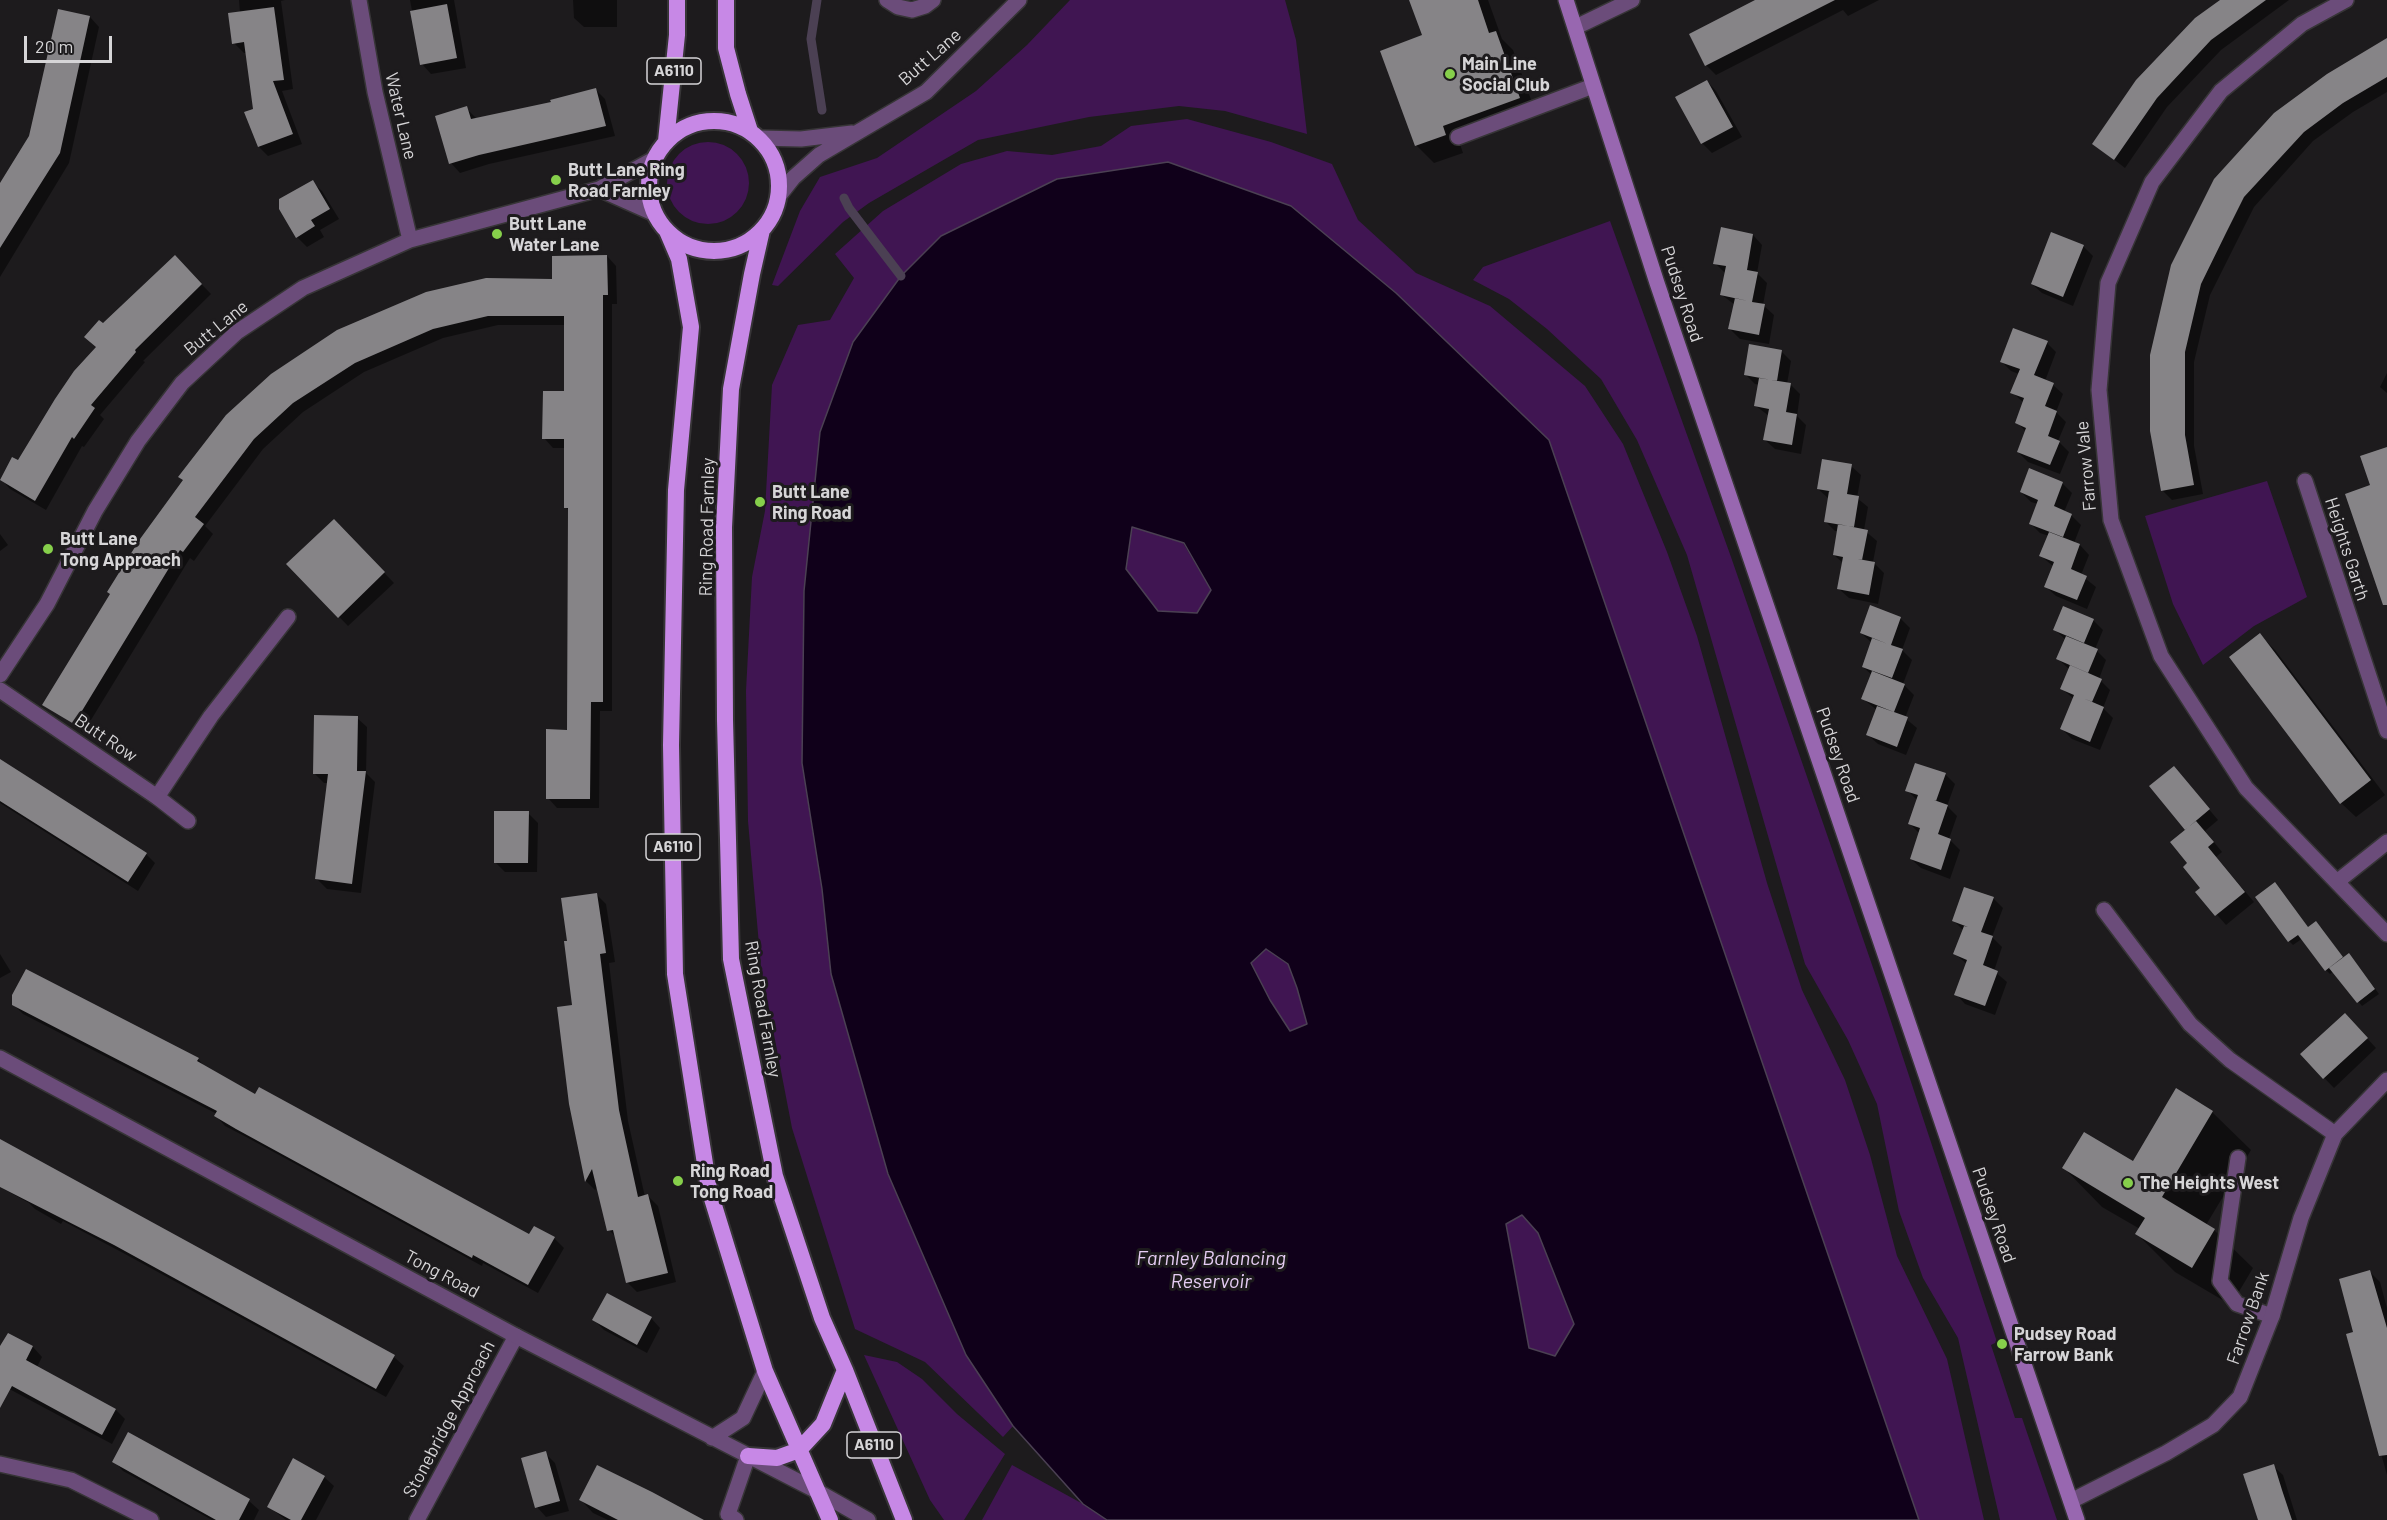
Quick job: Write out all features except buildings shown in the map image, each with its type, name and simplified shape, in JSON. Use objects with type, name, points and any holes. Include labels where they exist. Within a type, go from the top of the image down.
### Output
[{"type":"highway","name":"A6110","points":[[666,141],[677,35],[678,0]]},
{"type":"highway","name":"A6110","points":[[726,0],[726,48],[738,94],[755,135]]},
{"type":"highway","points":[[721,120],[755,135],[772,155],[780,183],[770,220],[762,230],[744,244],[732,249],[710,251],[682,243],[667,231],[655,214],[649,194],[649,181],[654,159],[666,141],[678,131],[698,122],[721,120]]},
{"type":"highway","name":"Ring Road Farnley","points":[[762,230],[731,389],[725,515],[725,720],[731,959],[775,1176],[822,1318],[904,1520]]},
{"type":"highway","name":"Ring Road Farnley","points":[[667,231],[679,260],[691,327],[676,502],[671,745],[675,974],[709,1189],[765,1371],[830,1520]]},
{"type":"highway","name":"A6110","points":[[798,1450],[823,1424],[845,1370]]},
{"type":"highway","points":[[748,1456],[777,1458],[798,1450]]},
{"type":"main road","name":"Pudsey Road","points":[[1566,0],[1658,283],[2077,1520]]},
{"type":"street","name":"Water Lane","points":[[359,0],[375,92],[410,240]]},
{"type":"street","points":[[894,2],[912,10],[925,6],[933,0]]},
{"type":"street","name":"Butt Lane","points":[[778,197],[793,178],[819,155],[926,92],[1019,0]]},
{"type":"street","points":[[1576,27],[1632,0]]},
{"type":"street","name":"Farrow Vale","points":[[2346,0],[2302,24],[2221,91],[2152,182],[2108,283],[2099,390],[2111,520],[2161,656],[2246,788],[2387,934]]},
{"type":"street","points":[[1458,137],[1593,86]]},
{"type":"street","name":"Butt Lane","points":[[755,135],[801,139],[858,132]]},
{"type":"street","name":"Butt Lane","points":[[0,675],[47,604],[95,511],[138,441],[182,383],[237,332],[303,288],[410,240],[599,189],[654,159]]},
{"type":"street","points":[[599,189],[655,214]]},
{"type":"street","name":"Heights Garth","points":[[2305,481],[2387,731]]},
{"type":"street","points":[[157,797],[211,716],[288,617]]},
{"type":"street","name":"Butt Row","points":[[0,690],[157,797],[188,821]]},
{"type":"street","points":[[2338,881],[2387,842]]},
{"type":"street","points":[[2104,910],[2190,1024],[2230,1060],[2335,1134]]},
{"type":"street","name":"Tong Road","points":[[0,1058],[516,1336],[815,1490],[868,1520]]},
{"type":"street","name":"Farrow Bank","points":[[2071,1501],[2166,1453],[2213,1425],[2240,1396],[2272,1316],[2301,1218],[2335,1134],[2387,1080]]},
{"type":"street","points":[[2238,1158],[2220,1281],[2237,1304],[2272,1316]]},
{"type":"street","name":"Stonebridge Approach","points":[[417,1520],[516,1336]]},
{"type":"street","points":[[712,1438],[743,1418],[765,1371]]},
{"type":"street","points":[[736,1520],[728,1514],[748,1456]]},
{"type":"street","points":[[0,1464],[71,1480],[151,1520]]},
{"type":"shaded area","points":[[1070,0],[1285,0],[1296,40],[1307,134],[1225,111],[1179,106],[1089,117],[978,140],[869,203],[843,222],[778,286],[772,285],[800,211],[820,177],[877,158],[976,91],[1027,45]]},
{"type":"shaded area","points":[[1187,119],[1271,142],[1332,164],[1358,220],[1416,273],[1490,306],[1585,386],[1623,444],[1667,552],[1697,636],[1767,883],[1802,990],[1845,1080],[1870,1155],[1897,1256],[1947,1359],[1984,1520],[1919,1520],[1549,440],[1396,293],[1291,206],[804,591],[802,763],[822,889],[831,974],[888,1174],[966,1355],[1013,1426],[1003,1437],[925,1362],[855,1329],[792,1128],[761,967],[748,821],[746,691],[752,577],[765,511],[772,385],[798,325],[830,320],[854,278],[835,254],[883,211],[961,164],[1007,151],[1052,155],[1101,146],[1131,126]]},
{"type":"shaded area","points":[[700,142],[716,142],[731,149],[742,160],[749,175],[746,199],[737,212],[716,224],[700,224],[685,217],[674,206],[667,191],[667,175],[674,160],[685,149]]},
{"type":"shaded area","points":[[1610,221],[1731,557],[1879,985],[1997,1342],[1991,1345],[2015,1418],[2022,1418],[2057,1520],[2000,1520],[1958,1338],[1923,1278],[1899,1211],[1877,1104],[1848,1040],[1805,964],[1687,555],[1637,440],[1601,379],[1547,329],[1509,299],[1473,280],[1483,267]]},
{"type":"shaded area","points":[[2267,481],[2307,597],[2254,626],[2203,665],[2173,604],[2145,516]]},
{"type":"shaded area","points":[[1132,527],[1183,543],[1211,590],[1197,613],[1158,611],[1126,569]]},
{"type":"shaded area","points":[[1266,949],[1288,964],[1307,1024],[1290,1031],[1270,1000],[1251,963]]},
{"type":"shaded area","points":[[1522,1215],[1538,1233],[1574,1324],[1555,1356],[1529,1348],[1506,1224]]},
{"type":"shaded area","points":[[864,1355],[897,1362],[922,1379],[957,1414],[1005,1454],[964,1520],[944,1520],[930,1500]]},
{"type":"shaded area","points":[[1012,1465],[1083,1504],[1107,1520],[982,1520]]},
{"type":"water","name":"Farnley Balancing Reservoir","points":[[1168,162],[1291,206],[1396,293],[1549,440],[1919,1520],[1107,1520],[1083,1504],[1013,1426],[966,1355],[888,1174],[831,974],[822,889],[802,763],[804,591],[820,432],[853,342],[901,276],[941,236],[1057,179]],"holes":[[[1132,527],[1184,543],[1211,590],[1197,613],[1158,611],[1126,569]],[[1266,949],[1288,964],[1307,1024],[1290,1031],[1270,1000],[1251,963]],[[1522,1215],[1538,1233],[1574,1324],[1555,1356],[1529,1348],[1506,1224]]]},
{"type":"waterway","points":[[817,0],[811,39],[822,110]]},
{"type":"waterway","points":[[844,198],[849,208],[901,276]]},
{"type":"place","name":"Main Line Social Club","points":[[1450,74]]},
{"type":"place","name":"Butt Lane Ring Road Farnley","points":[[556,180]]},
{"type":"place","name":"Butt Lane Water Lane","points":[[497,234]]},
{"type":"place","name":"Butt Lane Ring Road","points":[[760,502]]},
{"type":"place","name":"Butt Lane Tong Approach","points":[[48,549]]},
{"type":"place","name":"Ring Road Tong Road","points":[[678,1181]]},
{"type":"place","name":"The Heights West","points":[[2128,1183]]},
{"type":"place","name":"Pudsey Road Farrow Bank","points":[[2002,1344]]}]
